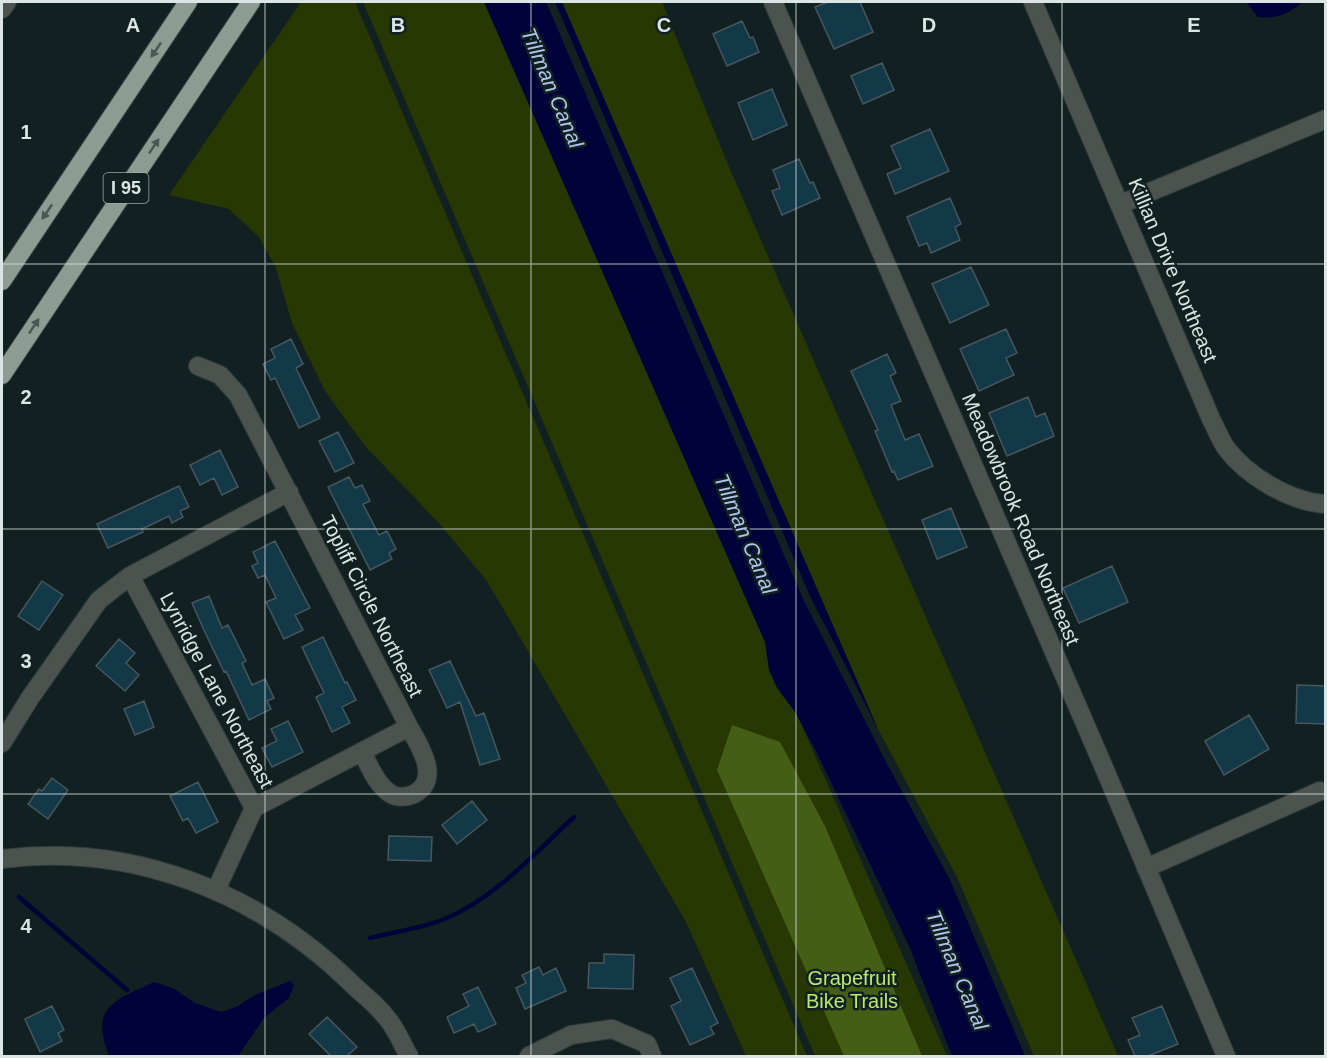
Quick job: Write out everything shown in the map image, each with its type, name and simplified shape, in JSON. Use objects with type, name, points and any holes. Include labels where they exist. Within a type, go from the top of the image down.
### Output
[{"type":"highway","name":"I 95","points":[[2,281],[188,2]]},
{"type":"highway","name":"I 95","points":[[2,375],[251,2]]},
{"type":"street","points":[[2,9],[7,2]]},
{"type":"street","name":"Meadowbrook Road Northeast","points":[[773,2],[1106,770],[1226,1056]]},
{"type":"street","name":"Killian Drive Northeast","points":[[1033,2],[1211,419],[1226,447],[1254,476],[1299,499],[1326,504]]},
{"type":"street","points":[[1120,204],[1326,119]]},
{"type":"street","name":"Topliff Circle Northeast","points":[[198,366],[220,375],[238,395],[409,727],[254,808]]},
{"type":"street","points":[[2,743],[30,698],[99,600],[130,576],[289,492]]},
{"type":"street","name":"Lynridge Lane Northeast","points":[[130,576],[254,808],[216,890]]},
{"type":"street","points":[[362,752],[376,777],[391,794],[406,797],[412,795],[419,791],[423,784],[427,768],[409,727]]},
{"type":"street","points":[[1146,868],[1320,791]]},
{"type":"street","points":[[2,859],[85,856],[162,871],[216,890],[253,908],[293,933],[328,961],[387,1018],[409,1056]]},
{"type":"street","points":[[529,1056],[571,1035],[612,1029],[647,1044],[652,1056]]},
{"type":"green space","points":[[301,2],[355,2],[807,1056],[746,1056],[686,922],[487,581],[438,522],[365,446],[325,391],[292,323],[276,268],[259,237],[229,209],[169,195]]},
{"type":"green space","name":"Grapefruit Bike Trails","points":[[363,2],[484,2],[947,1056],[815,1056]]},
{"type":"green space","points":[[562,2],[662,2],[729,167],[1118,1056],[1034,1056],[957,877],[878,729]]},
{"type":"green space","points":[[732,725],[780,742],[825,826],[922,1056],[844,1056],[717,770]]},
{"type":"water","name":"Tillman Canal","points":[[484,2],[546,2],[803,599],[883,756],[950,880],[1025,1056],[952,1056],[909,946],[818,755],[795,712],[777,688],[769,670],[765,642]]},
{"type":"water","points":[[555,2],[562,2],[878,729],[810,596]]},
{"type":"water","points":[[1246,2],[1302,2],[1282,15],[1258,17]]},
{"type":"water","points":[[290,981],[294,985],[289,998],[264,1018],[238,1056],[109,1056],[102,1026],[104,1016],[117,1001],[154,982],[173,988],[195,1003],[221,1012]]},
{"type":"building","points":[[828,2],[860,2],[873,32],[834,49],[815,7]]},
{"type":"building","points":[[742,21],[750,38],[753,37],[759,52],[727,66],[713,34]]},
{"type":"building","points":[[882,63],[894,90],[863,104],[851,76]]},
{"type":"building","points":[[772,89],[787,125],[753,140],[738,103]]},
{"type":"building","points":[[930,129],[949,171],[895,194],[887,174],[901,168],[891,146]]},
{"type":"building","points":[[799,159],[820,198],[782,215],[772,191],[780,188],[773,170]]},
{"type":"building","points":[[950,198],[961,224],[955,227],[960,240],[931,253],[927,243],[919,246],[907,217]]},
{"type":"building","points":[[971,267],[989,305],[950,323],[932,284]]},
{"type":"building","points":[[1006,329],[1017,353],[1006,358],[1014,375],[979,391],[960,349]]},
{"type":"building","points":[[291,339],[303,364],[296,368],[320,418],[299,428],[275,378],[271,380],[263,364],[275,358],[271,349]]},
{"type":"building","points":[[887,354],[896,373],[890,376],[901,401],[891,405],[905,440],[919,434],[933,466],[898,480],[894,471],[892,472],[875,431],[878,430],[851,371]]},
{"type":"building","points":[[1028,397],[1036,417],[1045,413],[1054,436],[1007,456],[989,413]]},
{"type":"building","points":[[338,432],[354,463],[335,472],[319,441]]},
{"type":"building","points":[[220,450],[238,487],[222,495],[214,478],[200,485],[190,465]]},
{"type":"building","points":[[349,477],[355,488],[362,485],[370,501],[363,504],[379,535],[387,531],[396,549],[389,553],[392,559],[370,570],[328,487]]},
{"type":"building","points":[[179,486],[189,507],[180,511],[183,517],[172,523],[169,516],[142,529],[143,532],[108,548],[97,524]]},
{"type":"building","points":[[951,508],[967,547],[937,559],[922,520]]},
{"type":"building","points":[[275,541],[310,608],[295,615],[303,630],[284,639],[266,602],[276,598],[265,575],[258,578],[252,566],[258,563],[253,552]]},
{"type":"building","points":[[1112,566],[1128,602],[1079,623],[1063,588]]},
{"type":"building","points":[[42,581],[63,595],[39,630],[18,616]]},
{"type":"building","points":[[209,596],[222,628],[228,625],[246,661],[242,663],[252,685],[265,679],[274,698],[267,701],[271,709],[249,720],[192,603]]},
{"type":"building","points":[[323,637],[345,683],[347,682],[356,700],[342,707],[350,723],[332,732],[316,697],[324,693],[302,647]]},
{"type":"building","points":[[119,639],[135,653],[126,663],[139,675],[125,691],[96,666]]},
{"type":"building","points":[[450,661],[476,716],[484,713],[500,759],[480,765],[460,702],[447,708],[429,670]]},
{"type":"building","points":[[1297,685],[1326,686],[1326,724],[1296,723]]},
{"type":"building","points":[[144,701],[154,727],[135,735],[124,709]]},
{"type":"building","points":[[1249,715],[1269,749],[1224,775],[1205,741]]},
{"type":"building","points":[[288,721],[303,752],[272,767],[262,748],[277,741],[271,729]]},
{"type":"building","points":[[52,778],[68,790],[48,819],[28,804],[39,789],[42,791]]},
{"type":"building","points":[[198,782],[218,822],[196,833],[188,818],[183,821],[170,796]]},
{"type":"building","points":[[472,801],[487,820],[457,844],[442,825]]},
{"type":"building","points":[[389,836],[432,837],[431,861],[388,860]]},
{"type":"building","points":[[604,954],[634,955],[633,989],[588,988],[589,963],[604,963]]},
{"type":"building","points":[[539,967],[543,975],[556,968],[566,991],[525,1009],[516,988],[526,983],[522,975]]},
{"type":"building","points":[[692,968],[718,1023],[710,1027],[714,1034],[690,1045],[671,1006],[681,1001],[670,978]]},
{"type":"building","points":[[478,987],[496,1024],[478,1032],[474,1024],[454,1033],[447,1017],[469,1006],[463,994]]},
{"type":"building","points":[[52,1006],[64,1030],[58,1033],[62,1041],[40,1052],[25,1019]]},
{"type":"building","points":[[1162,1006],[1178,1044],[1148,1056],[1135,1056],[1128,1040],[1140,1035],[1132,1018]]},
{"type":"building","points":[[327,1017],[357,1047],[347,1056],[331,1056],[309,1034]]},
{"type":"waterway","points":[[370,938],[429,924],[465,909],[514,873],[574,817]]},
{"type":"waterway","points":[[19,897],[127,990]]}]
